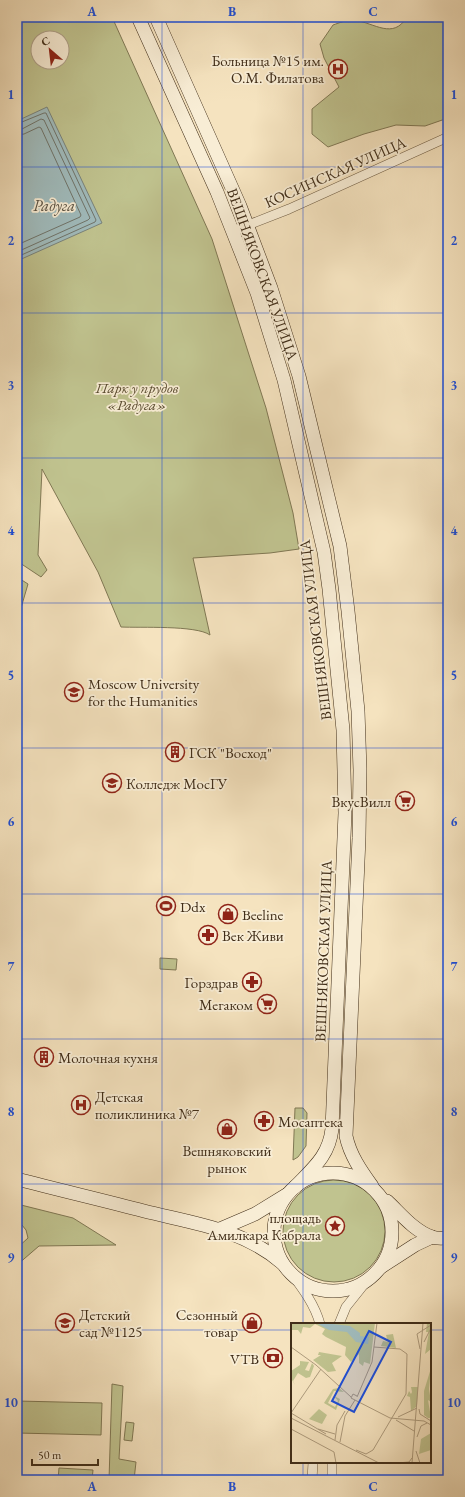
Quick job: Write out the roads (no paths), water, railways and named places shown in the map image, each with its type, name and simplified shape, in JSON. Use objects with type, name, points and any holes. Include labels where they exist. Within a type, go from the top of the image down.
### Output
[{"type":"main road","name":"ВЕШНЯКОВСКАЯ УЛИЦА","points":[[138,17],[233,231],[253,284],[284,380],[324,552],[343,730],[345,813],[331,1137],[323,1157],[292,1190]]},
{"type":"main road","name":"ВЕШНЯКОВСКАЯ УЛИЦА","points":[[156,17],[248,226],[268,278],[299,376],[340,546],[358,711],[360,780],[359,854],[346,1136],[350,1152],[359,1168],[376,1191]]},
{"type":"main road","points":[[220,1229],[255,1214],[311,1178],[324,1174],[340,1173],[353,1176],[376,1191],[412,1225],[432,1237],[448,1238]]},
{"type":"main road","points":[[17,1179],[220,1229],[256,1244],[271,1253],[306,1284],[322,1290],[336,1291],[356,1286],[380,1268],[416,1245],[432,1237]]},
{"type":"main road","points":[[288,1269],[276,1245],[274,1232],[276,1216],[282,1202],[292,1190]]},
{"type":"main road","points":[[376,1191],[390,1213],[393,1230],[391,1245],[385,1261],[380,1268]]},
{"type":"street","name":"КОСИНСКАЯ УЛИЦА","points":[[233,231],[248,226],[448,137]]},
{"type":"street","points":[[253,284],[253,278],[258,274],[264,274],[268,278]]},
{"type":"street","points":[[344,780],[346,785],[352,788],[357,786],[360,780]]},
{"type":"street","points":[[343,854],[346,848],[351,846],[357,849],[359,854]]},
{"type":"street","points":[[288,1269],[309,1299],[320,1323]]},
{"type":"street","points":[[339,1323],[346,1307],[370,1277]]},
{"type":"street","points":[[312,1480],[313,1463]]},
{"type":"street","points":[[332,1463],[332,1480]]},
{"type":"water","name":"Радуга","points":[[47,107],[102,223],[17,261],[17,121]]},
{"type":"place","name":"Больница №15 им. О.М. Филатова","points":[[338,69]]},
{"type":"place","name":"Moscow University for the Humanities","points":[[74,692]]},
{"type":"place","name":"ГСК \"Восход\"","points":[[175,752]]},
{"type":"place","name":"Колледж МосГУ","points":[[112,783]]},
{"type":"place","name":"ВкусВилл","points":[[405,801]]},
{"type":"place","name":"Ddx","points":[[166,906]]},
{"type":"place","name":"Beeline","points":[[228,914]]},
{"type":"place","name":"Век Живи","points":[[208,935]]},
{"type":"place","name":"Горздрав","points":[[252,982]]},
{"type":"place","name":"Мегаком","points":[[267,1004]]},
{"type":"place","name":"Молочная кухня","points":[[44,1057]]},
{"type":"place","name":"Детская поликлиника №7","points":[[81,1105]]},
{"type":"place","name":"Мосаптека","points":[[264,1121]]},
{"type":"place","name":"Вешняковский рынок","points":[[227,1129]]},
{"type":"place","name":"площадь Амилкара Кабрала","points":[[335,1226]]},
{"type":"place","name":"Детский сад №1125","points":[[65,1323]]},
{"type":"place","name":"Сезонный товар","points":[[252,1323]]},
{"type":"place","name":"VTB","points":[[273,1358]]},
{"type":"park label","name":"Парк у прудов «Радуга»","points":[[137,396]]}]
